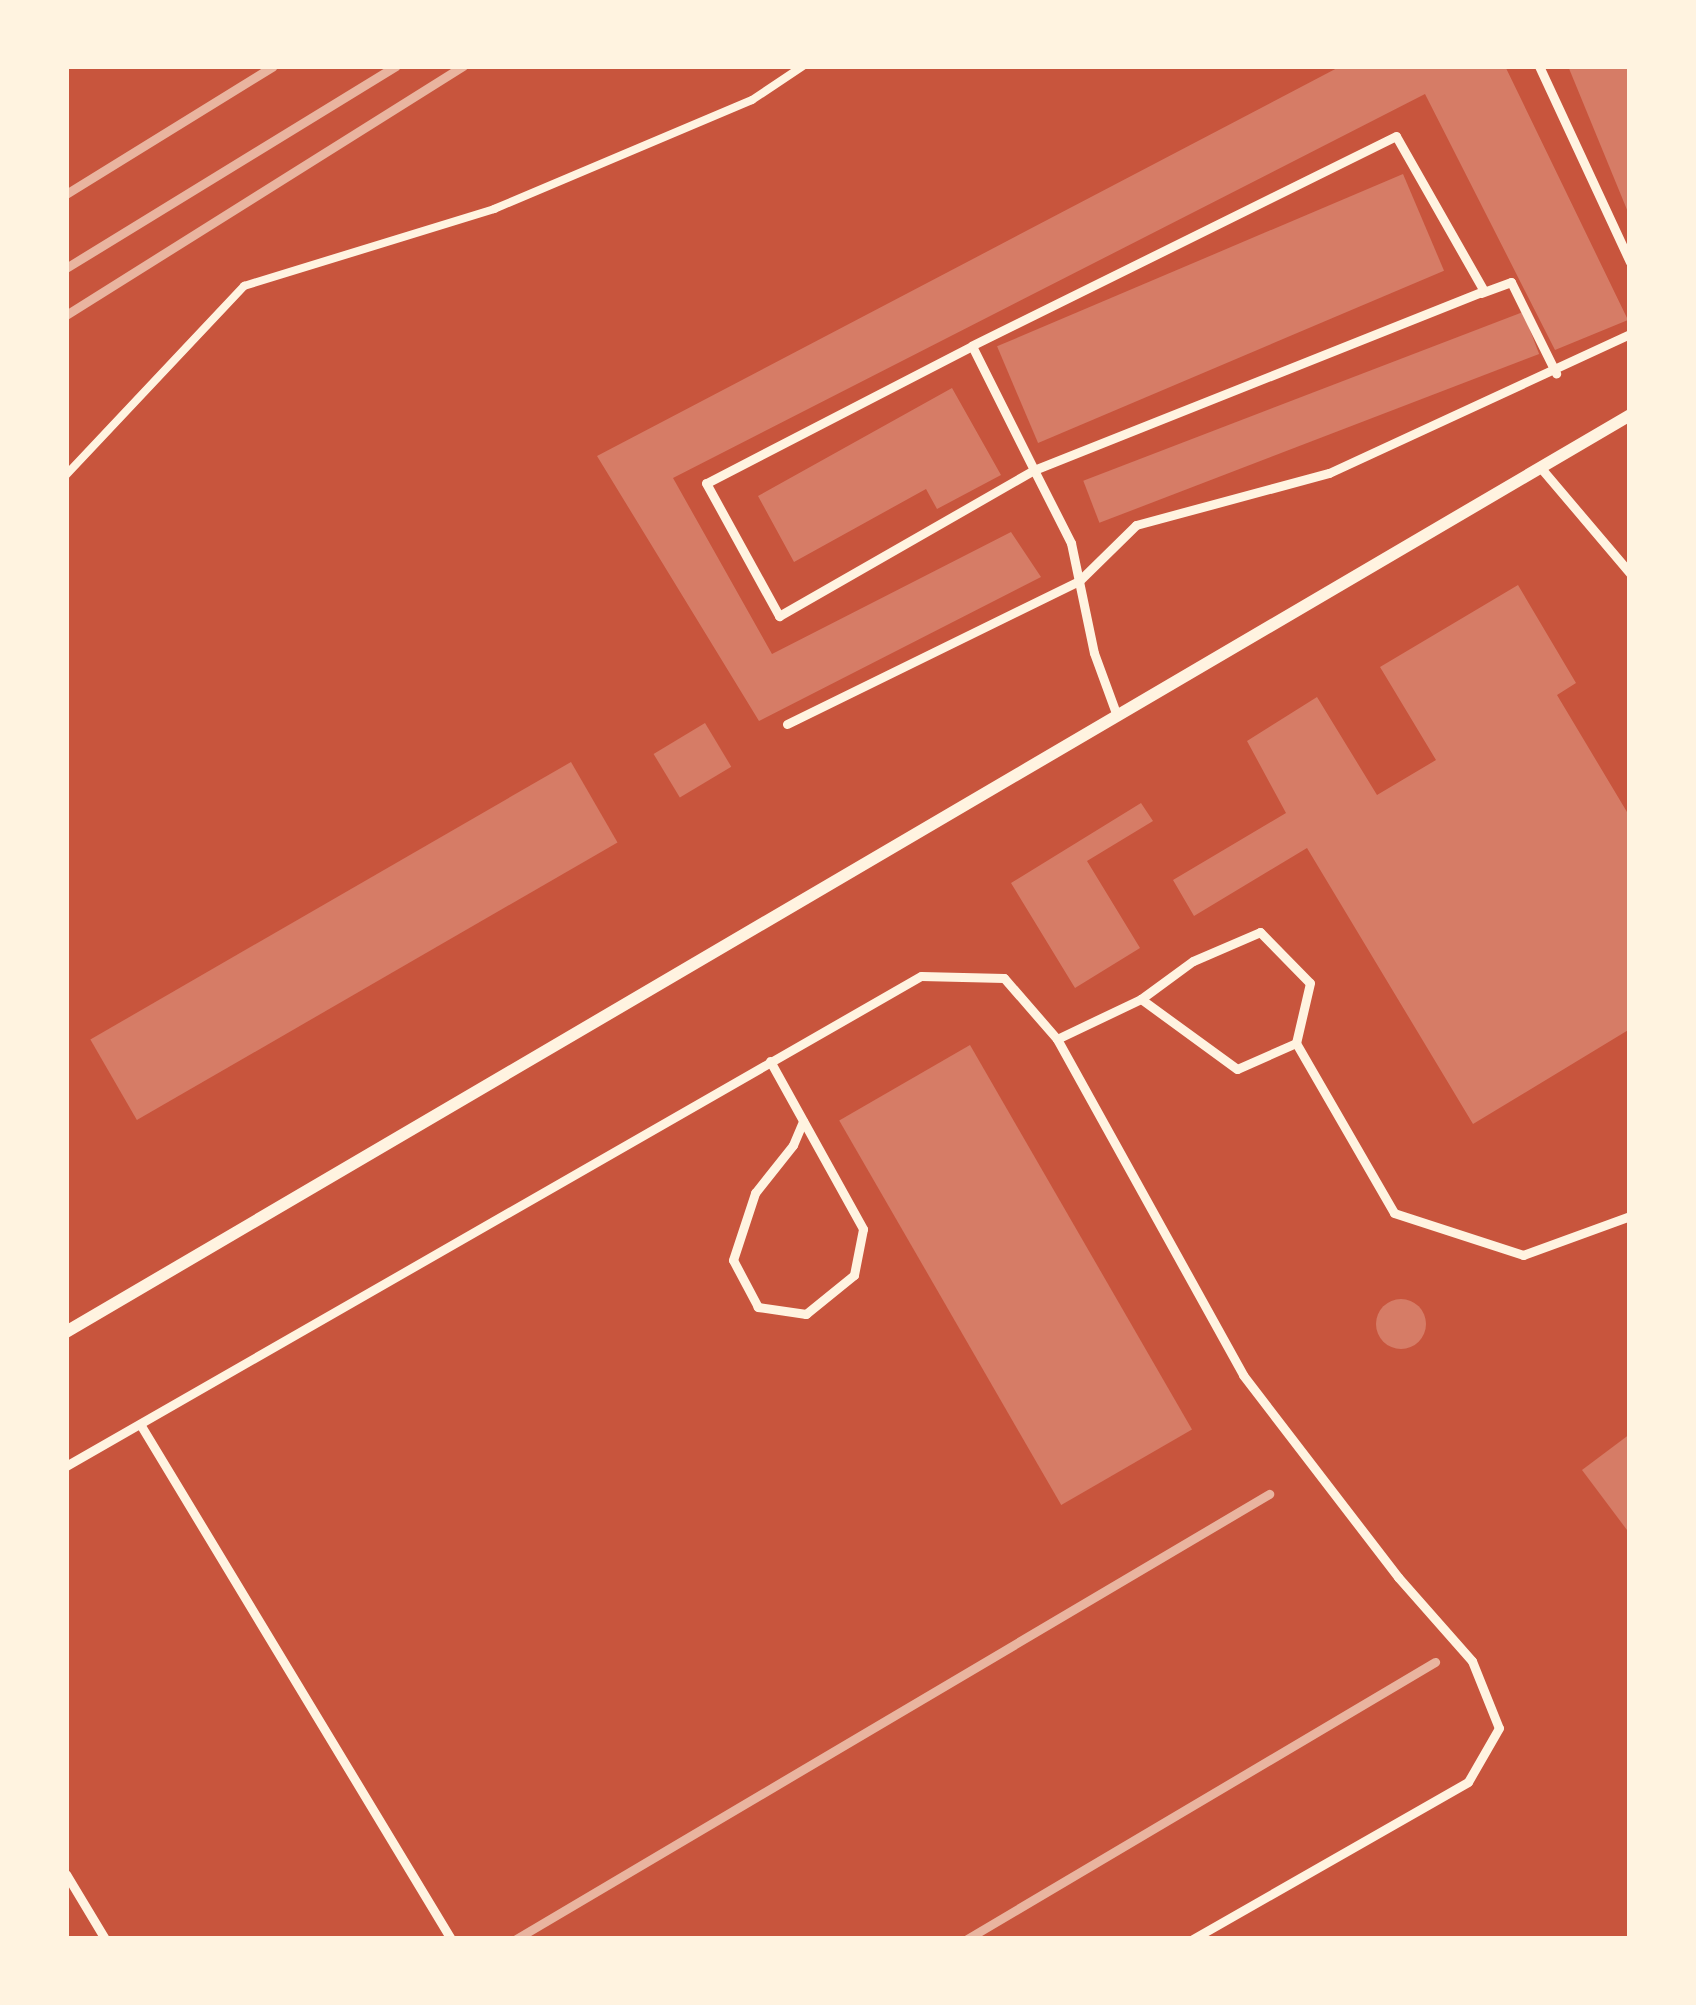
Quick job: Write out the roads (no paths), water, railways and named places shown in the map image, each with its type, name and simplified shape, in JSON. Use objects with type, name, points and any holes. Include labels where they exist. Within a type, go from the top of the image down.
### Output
[{"type":"street","points":[[66,1332],[1630,415]]},
{"type":"lane","points":[[1539,66],[1630,262]]},
{"type":"lane","points":[[1396,136],[1484,291],[1034,470],[778,616],[706,483],[972,346],[1396,136]]},
{"type":"lane","points":[[1474,295],[1511,282],[1556,373]]},
{"type":"lane","points":[[787,724],[1078,581],[1136,525],[1329,472],[1556,373],[1630,334]]},
{"type":"lane","points":[[972,346],[1071,543],[1094,653],[1117,716]]},
{"type":"lane","points":[[1540,467],[1630,573]]},
{"type":"lane","points":[[1057,1039],[1141,999],[1193,961],[1260,932],[1310,983],[1296,1043],[1394,1214],[1523,1256],[1630,1216]]},
{"type":"lane","points":[[66,1466],[921,976],[1004,978],[1057,1039],[1243,1375],[1398,1577],[1472,1661],[1499,1728],[1468,1782],[1193,1939]]},
{"type":"lane","points":[[1141,999],[1237,1069],[1296,1043]]},
{"type":"lane","points":[[770,1061],[863,1229],[854,1275],[806,1314],[758,1307],[733,1260],[755,1193],[793,1144],[803,1121]]},
{"type":"lane","points":[[140,1424],[451,1939]]},
{"type":"lane","points":[[66,1874],[105,1939]]},
{"type":"railway","points":[[66,194],[273,66]]},
{"type":"railway","points":[[66,268],[396,66]]},
{"type":"railway","points":[[66,315],[463,66]]},
{"type":"railway","points":[[516,1939],[1269,1494]]},
{"type":"railway","points":[[967,1939],[1435,1662]]}]
